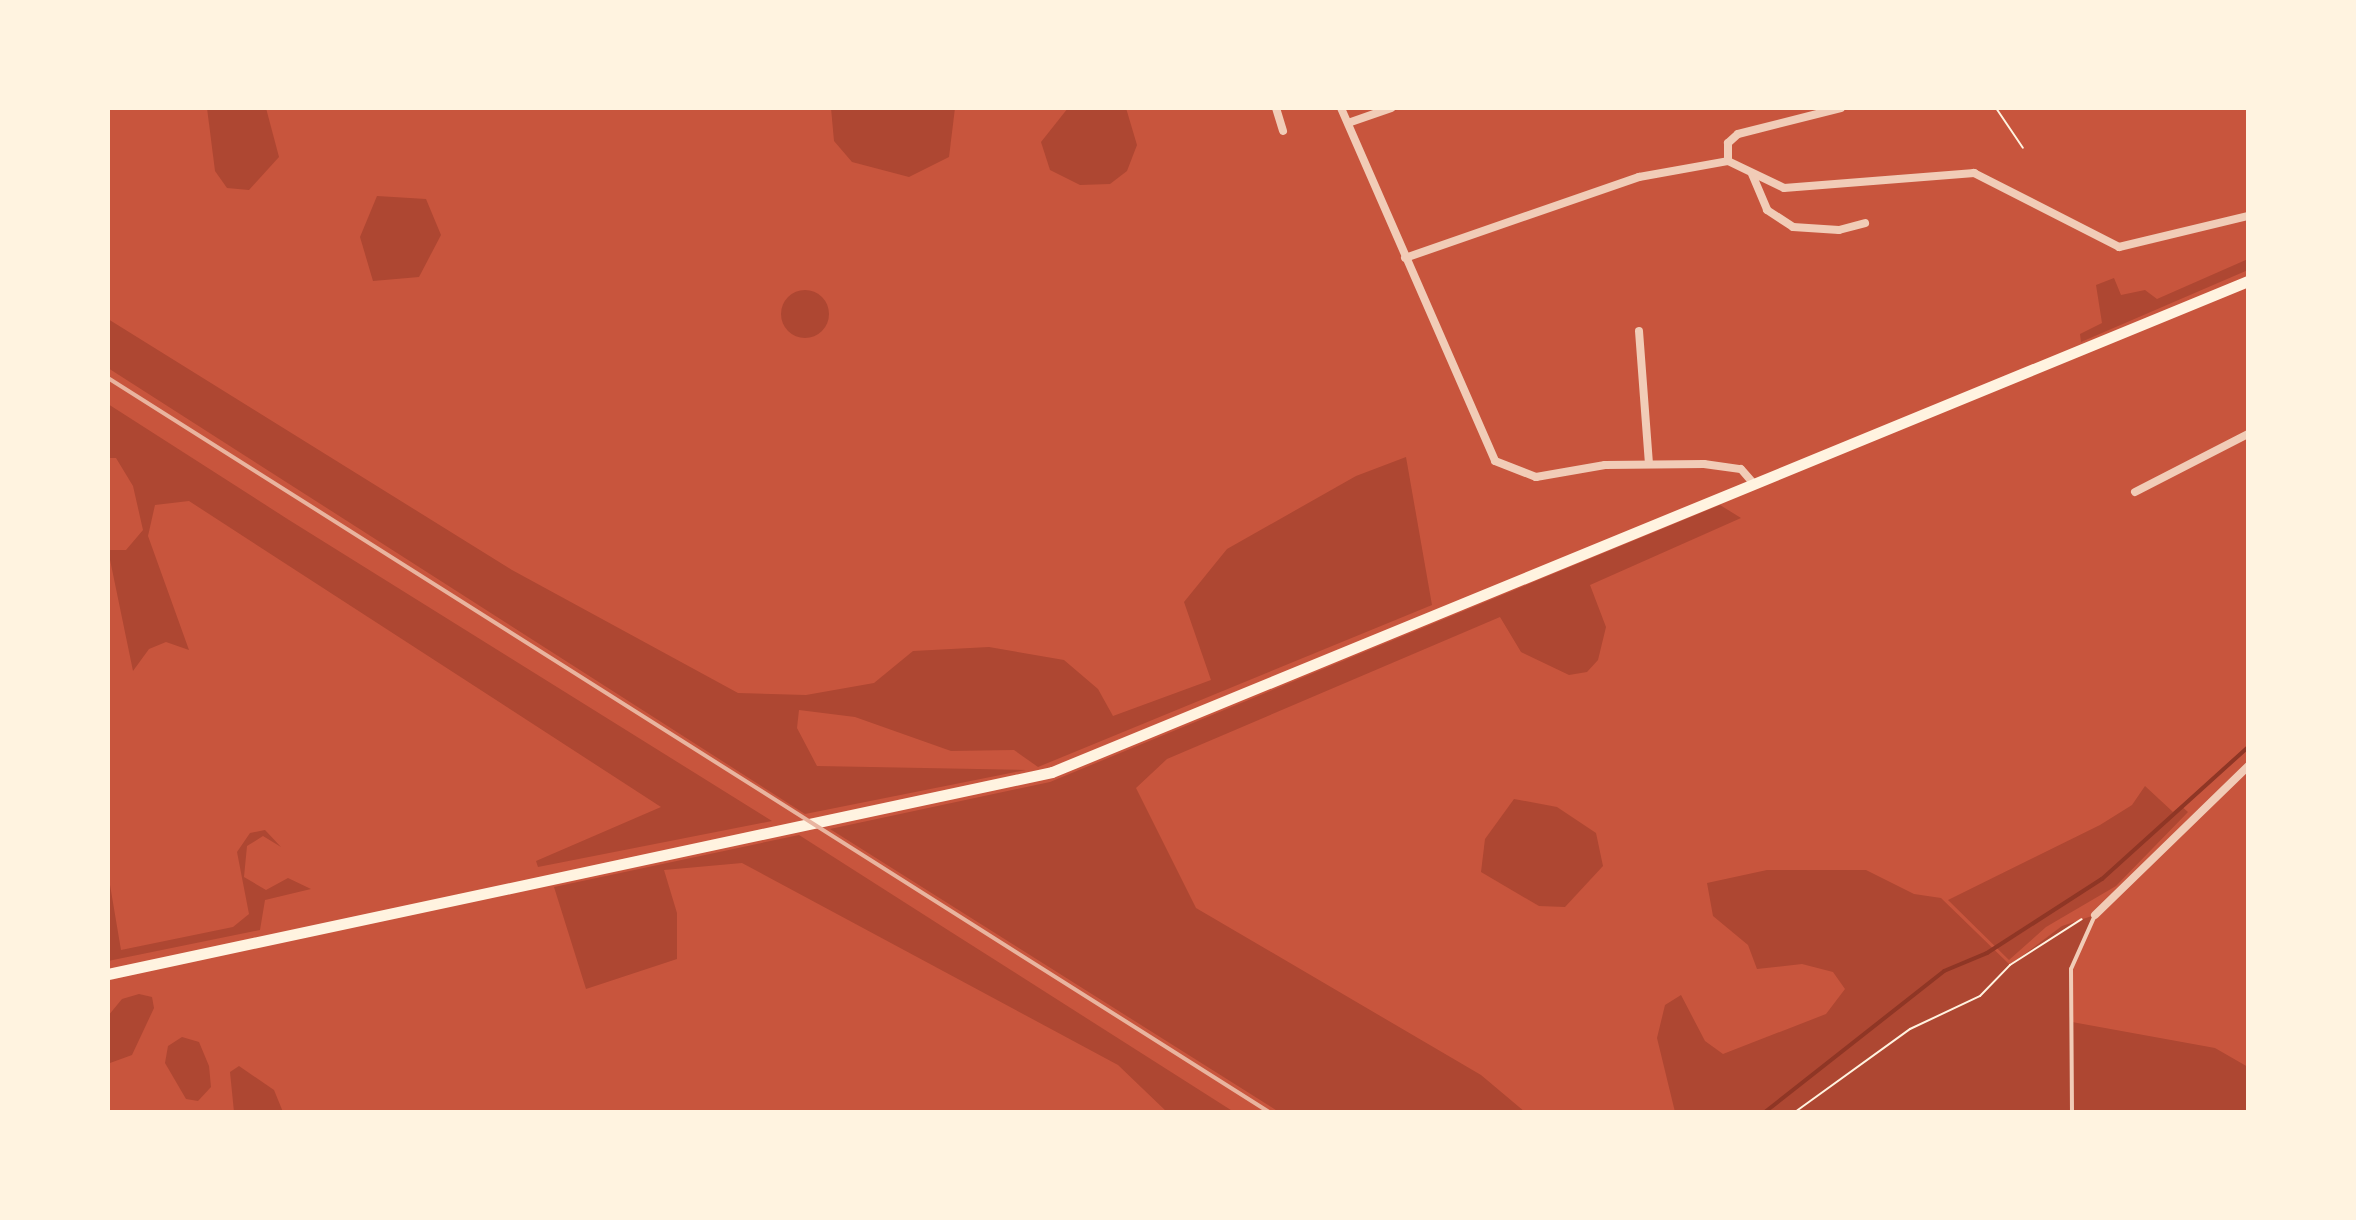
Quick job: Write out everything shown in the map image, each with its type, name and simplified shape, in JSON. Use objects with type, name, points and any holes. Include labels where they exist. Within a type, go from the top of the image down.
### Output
[{"type":"main road","points":[[108,974],[862,813],[1077,763],[2248,281]]},
{"type":"street","points":[[1276,108],[1283,131]]},
{"type":"street","points":[[1341,108],[1495,461],[1536,477],[1649,463],[1737,468],[1754,484]]},
{"type":"street","points":[[1348,123],[1391,108]]},
{"type":"street","points":[[1728,161],[1728,143],[1738,134],[1841,108]]},
{"type":"street","points":[[1405,258],[1639,177],[1728,161],[1752,174],[1805,189],[1974,173],[2119,247],[2248,216]]},
{"type":"street","points":[[1752,174],[1754,192],[1767,210],[1793,227],[1839,230],[1865,223]]},
{"type":"street","points":[[1639,331],[1649,463]]},
{"type":"street","points":[[2135,492],[2248,434]]},
{"type":"street","points":[[2095,915],[2248,766]]},
{"type":"lane","points":[[2072,1112],[2071,969],[2095,915]]},
{"type":"path","points":[[1996,108],[2023,148]]},
{"type":"path","points":[[1795,1112],[1910,1029],[1980,996],[2062,926],[2095,915]]},
{"type":"shaded area","points":[[207,108],[266,108],[279,157],[249,190],[227,188],[215,171]]},
{"type":"shaded area","points":[[831,108],[955,108],[949,157],[909,177],[852,162],[834,141]]},
{"type":"shaded area","points":[[1068,108],[1126,108],[1137,145],[1127,171],[1110,184],[1080,185],[1050,170],[1041,142]]},
{"type":"shaded area","points":[[377,196],[426,199],[441,235],[419,277],[373,281],[360,237]]},
{"type":"shaded area","points":[[2248,259],[2248,270],[2081,342],[2080,334],[2102,323],[2096,285],[2114,278],[2121,295],[2145,290],[2157,299]]},
{"type":"shaded area","points":[[805,290],[822,297],[829,314],[822,331],[805,338],[788,331],[781,314],[788,297]]},
{"type":"shaded area","points":[[108,319],[512,570],[738,693],[806,695],[874,683],[913,651],[989,647],[1064,660],[1098,689],[1113,716],[1211,680],[1184,602],[1227,549],[1356,476],[1406,457],[1432,605],[1038,767],[1014,750],[951,751],[855,717],[799,710],[797,728],[817,766],[1026,770],[805,814],[108,368]]},
{"type":"shaded area","points":[[108,404],[772,821],[538,867],[536,861],[661,807],[189,501],[155,505],[148,536],[189,650],[166,642],[149,649],[133,671],[108,550],[126,550],[143,530],[133,486],[116,458],[108,458]]},
{"type":"shaded area","points":[[1720,505],[1741,518],[1590,585],[1606,627],[1598,660],[1587,672],[1569,675],[1521,652],[1500,617],[1167,759],[1136,788],[1196,908],[1481,1075],[1525,1112],[1279,1112],[830,829],[1050,782]]},
{"type":"shaded area","points":[[2145,786],[2173,812],[2181,806],[2188,812],[2116,886],[2046,927],[2009,960],[1948,900],[2100,825],[2132,805]]},
{"type":"shaded area","points":[[1514,799],[1557,807],[1596,833],[1603,866],[1565,907],[1539,906],[1481,872],[1485,839]]},
{"type":"shaded area","points":[[265,830],[281,847],[263,836],[247,846],[244,877],[266,890],[288,878],[311,889],[265,900],[260,930],[108,961],[108,873],[121,950],[233,927],[249,914],[237,852],[250,833]]},
{"type":"shaded area","points":[[799,835],[1234,1112],[1167,1112],[1118,1065],[742,863],[664,870],[677,913],[677,959],[586,989],[554,887]]},
{"type":"shaded area","points":[[1767,870],[1866,870],[1914,894],[1941,898],[2010,965],[2062,926],[2095,915],[2071,969],[2072,1022],[2215,1048],[2248,1067],[2248,1112],[1675,1112],[1657,1038],[1665,1005],[1681,995],[1705,1041],[1723,1054],[1826,1014],[1845,989],[1833,972],[1802,964],[1757,969],[1748,945],[1713,916],[1707,883]]},
{"type":"shaded area","points":[[139,994],[152,997],[154,1008],[132,1055],[110,1063],[108,1016],[122,999]]},
{"type":"shaded area","points":[[182,1037],[199,1042],[209,1066],[211,1087],[198,1101],[186,1099],[165,1063],[168,1046]]},
{"type":"shaded area","points":[[239,1066],[274,1090],[283,1112],[234,1112],[230,1072]]},
{"type":"waterway","points":[[1765,1112],[1944,971],[1987,953],[2102,879],[2248,747]]},
{"type":"railway","points":[[108,378],[1269,1112]]}]
